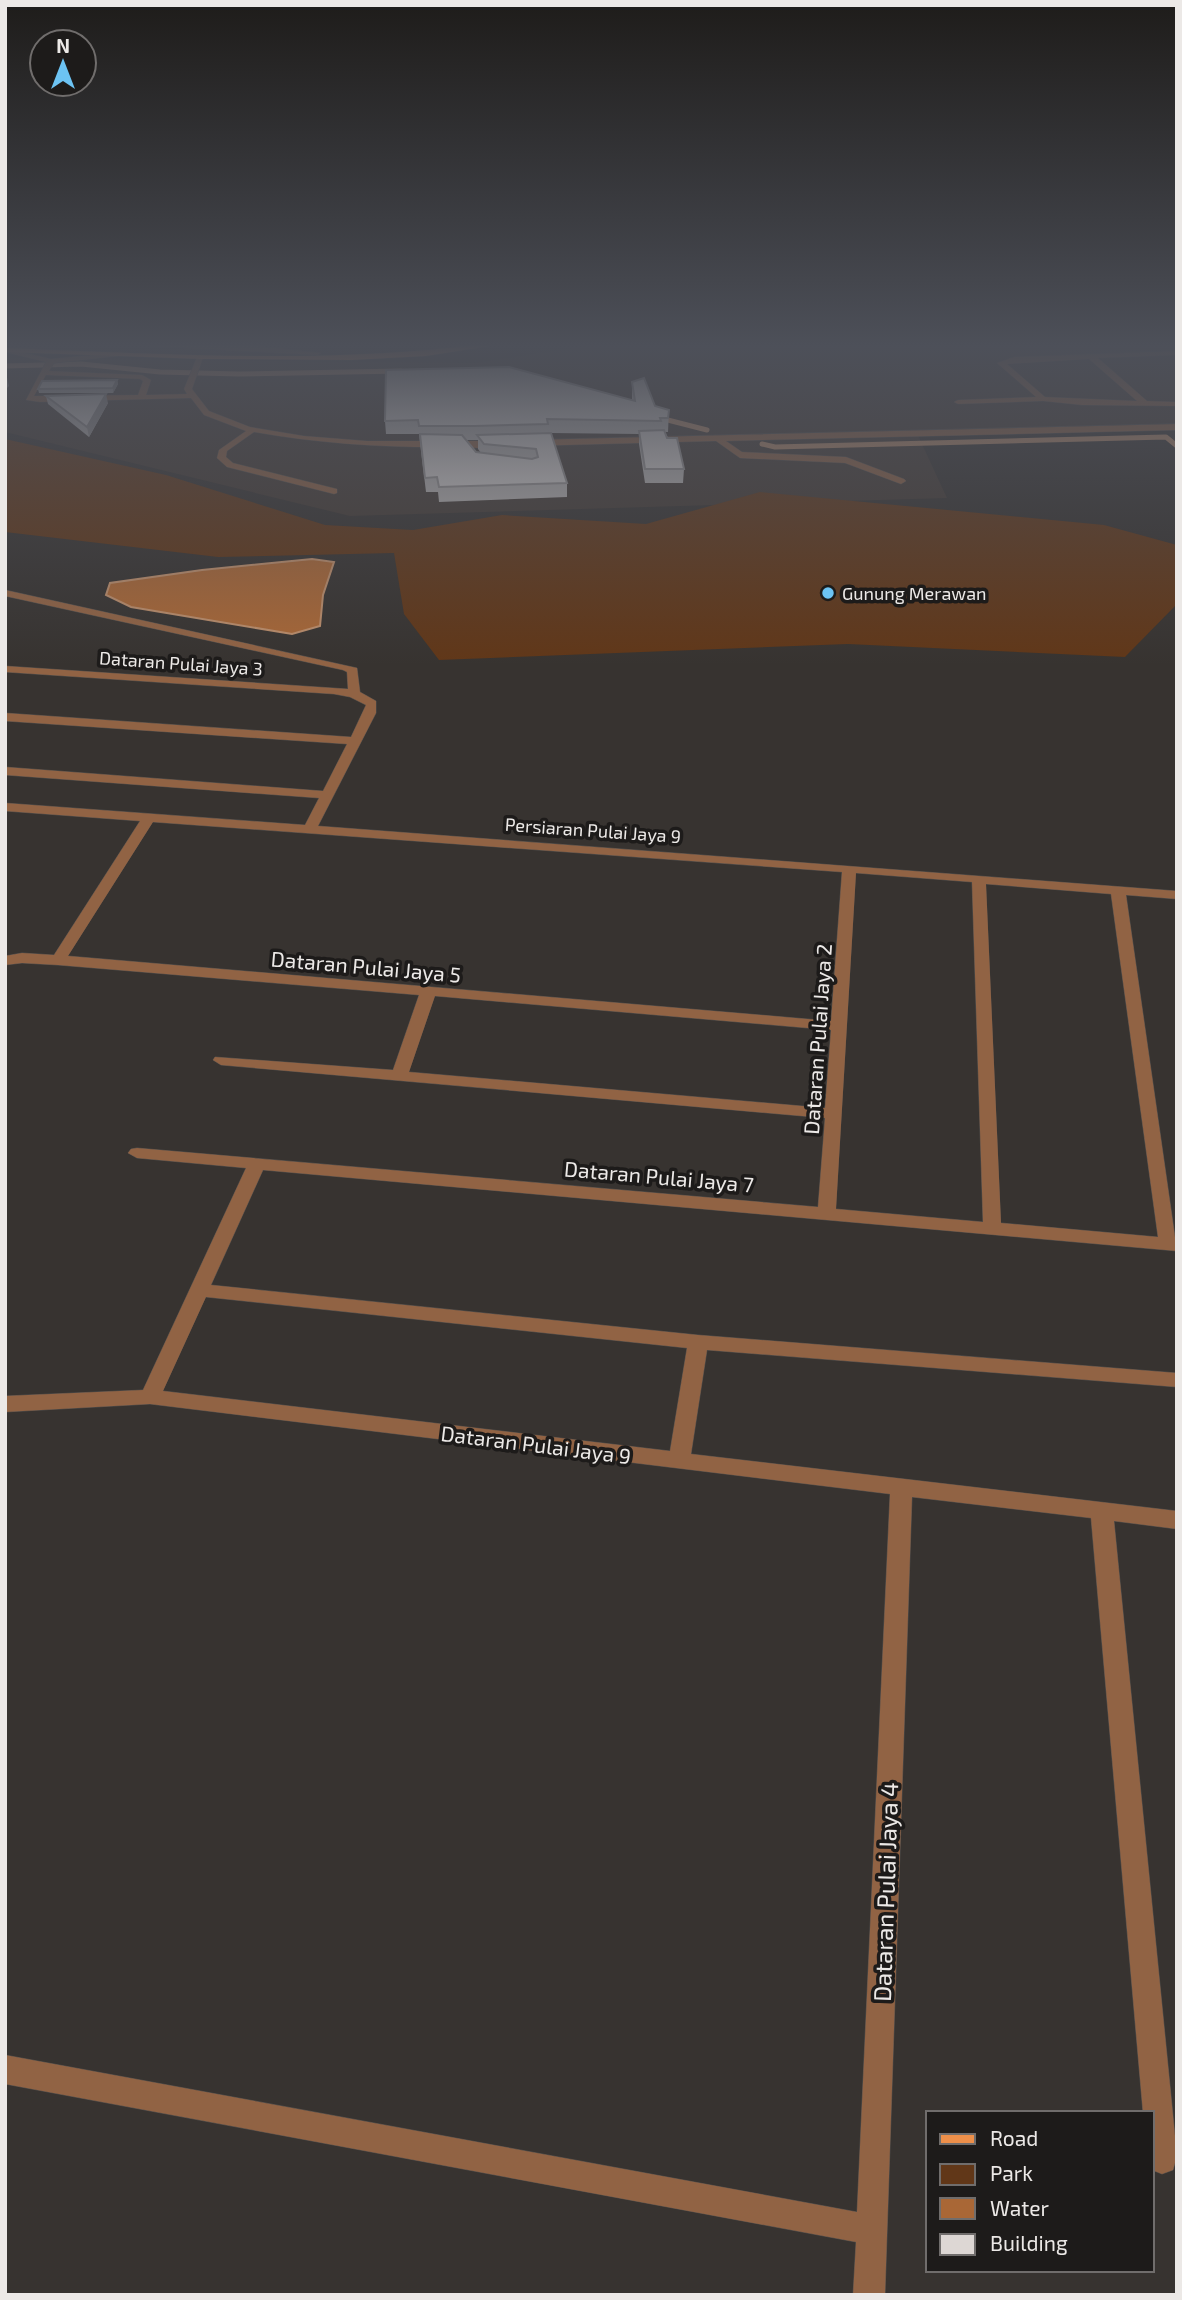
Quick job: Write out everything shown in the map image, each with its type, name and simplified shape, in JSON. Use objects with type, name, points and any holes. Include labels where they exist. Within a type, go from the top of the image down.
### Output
[{"type":"street","points":[[223,450],[221,458],[230,465],[334,491]]},
{"type":"street","points":[[734,450],[740,455],[846,460],[901,481]]},
{"type":"street","points":[[5,593],[353,670],[354,694],[372,704],[309,829]]},
{"type":"street","name":"Dataran Pulai Jaya 3","points":[[5,669],[354,694]]},
{"type":"street","points":[[5,718],[355,741]]},
{"type":"street","points":[[5,771],[327,795]]},
{"type":"street","name":"Persiaran Pulai Jaya 9","points":[[5,807],[849,867],[1177,895]]},
{"type":"street","points":[[58,960],[149,817]]},
{"type":"street","name":"Dataran Pulai Jaya 2","points":[[827,1214],[849,867]]},
{"type":"street","points":[[979,879],[992,1229]]},
{"type":"street","points":[[1118,891],[1172,1245]]},
{"type":"street","name":"Dataran Pulai Jaya 5","points":[[5,961],[22,958],[58,960],[839,1026]]},
{"type":"street","points":[[398,1076],[428,993]]},
{"type":"street","points":[[221,1060],[834,1114]]},
{"type":"street","name":"Dataran Pulai Jaya 7","points":[[137,1153],[1172,1245]]},
{"type":"street","points":[[150,1396],[257,1164]]},
{"type":"street","points":[[200,1290],[698,1342],[1177,1380]]},
{"type":"street","points":[[679,1461],[698,1342]]},
{"type":"street","name":"Dataran Pulai Jaya 9","points":[[5,1404],[150,1396],[1177,1520]]},
{"type":"street","name":"Dataran Pulai Jaya 4","points":[[869,2295],[901,1488]]},
{"type":"street","points":[[1102,1513],[1162,2158]]},
{"type":"street","points":[[5,2069],[872,2230]]},
{"type":"shaded area","points":[[80,450],[925,450],[947,498],[350,516]]},
{"type":"green space","name":"Gunung Merawan","points":[[5,450],[56,450],[166,475],[325,525],[413,530],[502,515],[646,524],[760,492],[1104,525],[1177,545],[1177,604],[1125,657],[848,644],[439,660],[404,614],[394,553],[218,557],[5,532]]},
{"type":"water","points":[[312,559],[334,562],[323,595],[320,626],[292,634],[131,607],[106,595],[110,583]]},
{"type":"building","points":[[422,450],[475,450],[532,459],[538,457],[536,450],[557,450],[567,483],[439,487],[437,477],[425,478]]},
{"type":"building","points":[[642,450],[680,450],[684,469],[645,469]]},
{"type":"place","name":"Gunung Merawan","points":[[828,593]]}]
